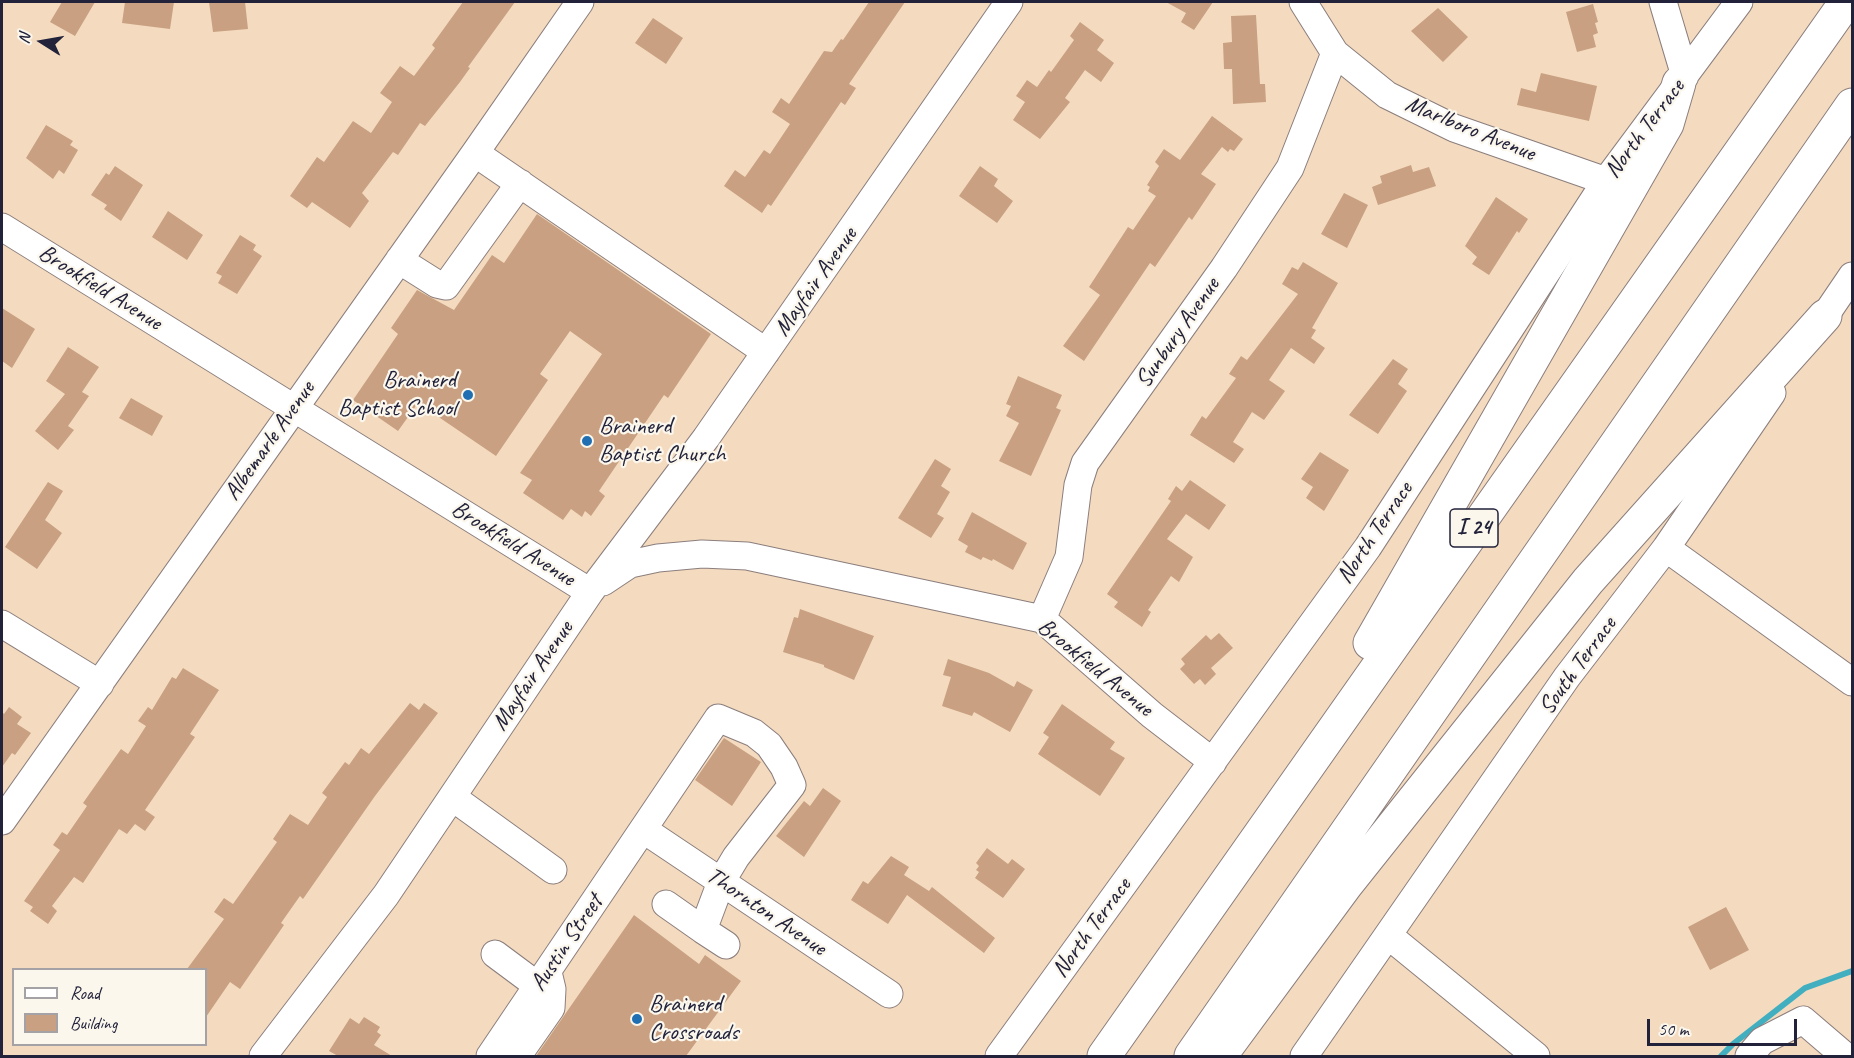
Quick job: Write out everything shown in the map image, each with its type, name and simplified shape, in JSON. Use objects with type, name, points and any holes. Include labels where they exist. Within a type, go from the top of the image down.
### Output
[{"type":"highway","name":"I 24","points":[[1104,1056],[1846,2]]},
{"type":"highway","points":[[1265,826],[1667,124],[1682,80]]},
{"type":"highway","points":[[1191,1056],[1852,105]]},
{"type":"highway","points":[[1220,1056],[1346,885],[1588,581],[1825,316]]},
{"type":"street","name":"Albemarle Avenue","points":[[2,821],[476,153],[579,2]]},
{"type":"street","name":"Mayfair Avenue","points":[[262,1056],[386,895],[590,591],[706,438],[1009,2]]},
{"type":"street","name":"Marlboro Avenue","points":[[1303,2],[1335,52],[1387,95],[1454,128],[1606,181]]},
{"type":"street","points":[[1664,2],[1682,80]]},
{"type":"street","name":"North Terrace","points":[[999,1056],[1368,547],[1606,181],[1739,2]]},
{"type":"street","name":"Sunbury Avenue","points":[[1042,619],[1069,557],[1078,485],[1085,463],[1224,268],[1290,168],[1335,52]]},
{"type":"street","points":[[476,153],[766,352]]},
{"type":"street","points":[[399,260],[437,284],[446,286],[520,183]]},
{"type":"street","name":"Brookfield Avenue","points":[[2,227],[590,591],[630,564],[702,554],[747,556],[1042,619],[1152,715],[1213,762]]},
{"type":"street","name":"South Terrace","points":[[1304,1056],[1567,677],[1666,548],[1852,276]]},
{"type":"street","points":[[1666,548],[1852,682]]},
{"type":"street","points":[[2,624],[100,684]]},
{"type":"street","name":"Austin Street","points":[[490,1056],[718,718],[754,733],[769,745],[784,767],[792,785],[736,857],[721,882]]},
{"type":"street","points":[[452,797],[552,870]]},
{"type":"street","name":"Thornton Avenue","points":[[644,830],[889,994]]},
{"type":"street","points":[[703,930],[721,882]]},
{"type":"street","points":[[666,904],[726,945]]},
{"type":"street","points":[[1389,936],[1536,1056]]},
{"type":"street","points":[[495,954],[543,979]]},
{"type":"street","points":[[1749,1056],[1762,1041],[1803,1020],[1845,1056]]},
{"type":"building","points":[[62,2],[95,2],[75,36],[50,22]]},
{"type":"building","points":[[125,2],[174,2],[170,29],[122,23]]},
{"type":"building","points":[[209,2],[245,2],[248,29],[213,32]]},
{"type":"building","points":[[463,2],[515,2],[468,67],[470,68],[460,82],[425,126],[420,123],[398,155],[393,152],[362,193],[369,201],[350,228],[312,202],[307,208],[290,196],[317,157],[324,162],[353,121],[371,133],[392,102],[380,93],[400,66],[414,76],[435,48],[432,45]]},
{"type":"building","points":[[869,2],[905,2],[849,84],[856,88],[845,105],[841,102],[771,206],[768,204],[762,213],[724,186],[735,170],[745,177],[764,150],[770,154],[790,124],[772,112],[781,98],[789,104],[824,51],[832,52]]},
{"type":"building","points":[[1166,2],[1213,2],[1194,30],[1181,22],[1186,13]]},
{"type":"building","points":[[1593,4],[1598,22],[1595,23],[1598,33],[1593,35],[1596,47],[1577,52],[1566,12]]},
{"type":"building","points":[[1438,8],[1468,37],[1443,62],[1411,31]]},
{"type":"building","points":[[1256,15],[1260,84],[1265,84],[1266,102],[1233,104],[1232,69],[1224,69],[1223,43],[1232,42],[1231,16]]},
{"type":"building","points":[[653,18],[683,38],[666,64],[635,43]]},
{"type":"building","points":[[1080,22],[1104,40],[1097,50],[1114,63],[1101,82],[1085,70],[1065,98],[1070,102],[1040,139],[1013,120],[1025,102],[1016,96],[1027,80],[1037,87],[1049,70],[1051,72],[1074,40],[1070,36]]},
{"type":"building","points":[[1541,73],[1597,86],[1589,121],[1517,105],[1521,88],[1536,92]]},
{"type":"building","points":[[1212,116],[1243,139],[1234,151],[1230,149],[1228,152],[1222,147],[1201,174],[1216,184],[1192,220],[1189,217],[1155,267],[1150,263],[1084,361],[1063,346],[1100,295],[1089,287],[1128,227],[1133,230],[1156,196],[1148,191],[1150,187],[1147,185],[1159,166],[1155,162],[1164,149],[1180,160]]},
{"type":"building","points":[[46,125],[73,141],[70,145],[78,150],[64,174],[59,170],[53,179],[26,158]]},
{"type":"building","points":[[1411,165],[1413,172],[1429,167],[1436,186],[1378,205],[1372,187],[1382,183],[1380,176]]},
{"type":"building","points":[[115,166],[143,185],[121,221],[104,209],[107,205],[91,195],[106,173],[109,175]]},
{"type":"building","points":[[980,166],[998,179],[994,186],[1013,201],[997,223],[959,196]]},
{"type":"building","points":[[1344,193],[1368,205],[1347,248],[1321,234]]},
{"type":"building","points":[[1496,197],[1528,219],[1519,233],[1517,231],[1489,275],[1472,264],[1477,257],[1465,246]]},
{"type":"building","points":[[168,211],[203,235],[187,260],[152,237]]},
{"type":"building","points":[[537,214],[711,334],[668,398],[664,395],[599,491],[605,496],[591,516],[585,511],[582,517],[571,509],[563,520],[523,493],[532,480],[520,473],[602,354],[570,331],[540,374],[548,380],[496,456],[418,403],[398,431],[353,400],[398,334],[391,328],[417,290],[454,310],[492,255],[504,263]]},
{"type":"building","points":[[240,235],[256,245],[253,250],[262,256],[237,294],[218,283],[222,276],[216,273]]},
{"type":"building","points":[[1303,262],[1338,283],[1312,328],[1316,330],[1311,338],[1325,348],[1314,364],[1291,348],[1269,380],[1285,391],[1264,420],[1252,412],[1233,442],[1244,449],[1234,463],[1190,435],[1202,416],[1206,419],[1236,378],[1229,374],[1241,356],[1247,360],[1298,294],[1282,284],[1292,267],[1298,270]]},
{"type":"building","points":[[2,308],[35,329],[12,368],[2,361]]},
{"type":"building","points":[[68,347],[99,367],[82,392],[89,396],[68,426],[74,430],[58,450],[35,431],[65,394],[46,381]]},
{"type":"building","points":[[1393,359],[1408,369],[1398,384],[1407,391],[1378,434],[1349,415]]},
{"type":"building","points":[[1018,376],[1062,395],[1056,408],[1061,410],[1031,476],[999,461],[1019,423],[1006,416],[1011,406],[1006,404]]},
{"type":"building","points":[[131,398],[163,416],[152,436],[119,418]]},
{"type":"building","points":[[1320,452],[1349,470],[1324,511],[1306,498],[1313,487],[1301,479]]},
{"type":"building","points":[[935,459],[951,469],[941,486],[950,492],[937,514],[944,518],[931,538],[898,518]]},
{"type":"building","points":[[1190,480],[1226,505],[1209,530],[1186,514],[1167,539],[1193,557],[1179,582],[1171,576],[1148,610],[1151,612],[1142,627],[1114,607],[1118,602],[1107,594],[1171,501],[1168,499],[1176,486],[1182,491]]},
{"type":"building","points":[[48,482],[63,491],[45,520],[62,533],[37,569],[5,547]]},
{"type":"building","points":[[972,512],[1027,543],[1013,570],[993,559],[992,561],[983,557],[981,560],[965,552],[968,546],[958,540]]},
{"type":"building","points":[[800,609],[874,636],[854,680],[824,665],[783,652],[794,617],[798,618]]},
{"type":"building","points":[[1219,633],[1233,648],[1211,668],[1216,674],[1205,685],[1200,679],[1194,684],[1180,669],[1185,664],[1181,659],[1206,635],[1211,640]]},
{"type":"building","points":[[948,659],[989,673],[1014,687],[1017,681],[1033,690],[1010,732],[974,712],[972,716],[942,706],[951,677],[943,675]]},
{"type":"building","points":[[183,668],[219,690],[190,734],[195,737],[145,810],[155,817],[145,831],[135,824],[127,834],[119,829],[83,883],[74,877],[52,906],[57,911],[48,924],[30,911],[33,907],[24,901],[60,850],[53,845],[62,832],[67,835],[87,806],[83,803],[121,749],[128,754],[146,726],[138,721],[148,707],[152,710],[172,677],[176,679]]},
{"type":"building","points":[[410,703],[419,710],[424,703],[438,713],[375,796],[303,899],[300,896],[281,923],[284,925],[240,989],[230,982],[207,1016],[207,968],[188,968],[224,919],[214,912],[224,898],[233,904],[277,842],[273,839],[290,814],[308,825],[327,797],[322,793],[345,762],[349,765],[361,748],[369,754]]},
{"type":"building","points":[[1062,704],[1115,742],[1110,749],[1125,758],[1100,796],[1038,754],[1049,737],[1043,733]]},
{"type":"building","points":[[9,707],[22,717],[17,724],[31,733],[15,755],[12,753],[2,767],[2,712],[4,714]]},
{"type":"building","points":[[724,738],[761,762],[732,806],[695,780]]},
{"type":"building","points":[[823,788],[841,801],[804,857],[776,836],[804,801],[810,806]]},
{"type":"building","points":[[987,848],[1008,864],[1012,859],[1025,869],[1003,898],[975,878],[979,872],[976,870],[979,866],[976,863]]},
{"type":"building","points":[[891,856],[909,867],[904,875],[929,891],[932,887],[995,938],[984,953],[907,895],[888,924],[851,900],[863,881],[868,884]]},
{"type":"building","points":[[1726,907],[1749,950],[1710,970],[1688,927]]},
{"type":"building","name":"Brainerd Crossroads","points":[[634,915],[699,964],[705,955],[741,981],[686,1056],[536,1056]]},
{"type":"building","points":[[364,1017],[380,1027],[377,1032],[381,1035],[374,1045],[392,1056],[338,1056],[329,1051],[350,1018],[359,1024]]},
{"type":"waterway","points":[[1721,1056],[1805,988],[1852,971]]},
{"type":"place","name":"Brainerd Baptist School","points":[[468,395]]},
{"type":"place","name":"Brainerd Baptist Church","points":[[587,441]]},
{"type":"place","name":"Brainerd Crossroads","points":[[637,1019]]}]
